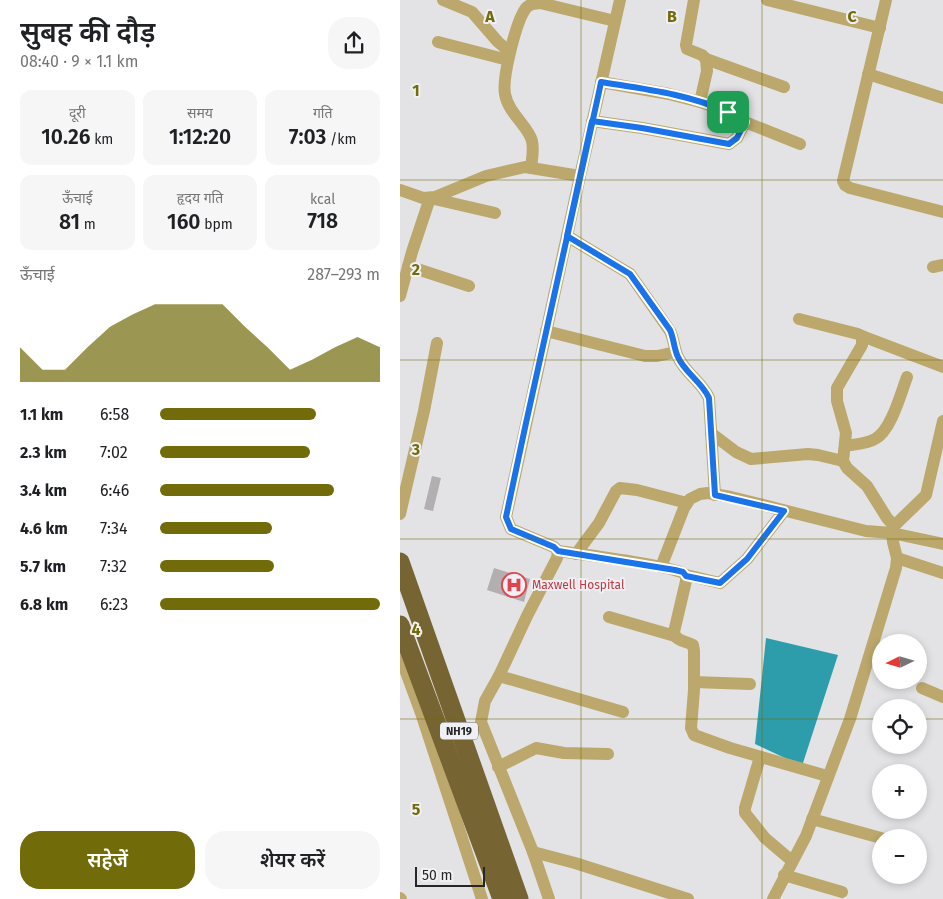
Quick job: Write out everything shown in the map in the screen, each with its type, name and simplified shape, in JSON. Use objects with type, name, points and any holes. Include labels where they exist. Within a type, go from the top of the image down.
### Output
[{"type":"highway","name":"NH19","points":[[400,562],[519,899]]},
{"type":"highway","name":"NH19","points":[[400,625],[502,899]]},
{"type":"street","points":[[443,0],[472,12],[509,56]]},
{"type":"street","points":[[620,0],[506,517],[511,529],[554,547],[558,551],[661,567],[683,572],[686,576],[720,583],[747,559],[784,511]]},
{"type":"street","points":[[694,0],[686,45],[688,49],[702,55],[706,59],[784,87]]},
{"type":"street","points":[[767,0],[786,2],[880,28]]},
{"type":"street","points":[[886,0],[843,181],[850,188],[943,212]]},
{"type":"street","points":[[530,168],[533,152],[532,138],[510,108],[505,93],[509,56],[526,8],[540,3],[615,21]]},
{"type":"street","points":[[438,42],[509,56]]},
{"type":"street","points":[[700,102],[707,72],[706,59]]},
{"type":"street","points":[[868,74],[943,98]]},
{"type":"street","points":[[601,82],[669,94],[700,102],[728,112],[745,122],[800,144]]},
{"type":"street","points":[[592,121],[729,144],[737,138],[745,122]]},
{"type":"street","points":[[430,198],[486,176],[519,168],[580,176]]},
{"type":"street","points":[[400,190],[423,198],[495,213]]},
{"type":"street","points":[[400,296],[430,198]]},
{"type":"street","points":[[567,236],[630,274],[670,330],[674,339],[677,357],[705,389],[709,398],[715,495]]},
{"type":"street","points":[[408,266],[469,286]]},
{"type":"street","points":[[799,319],[858,334],[942,364]]},
{"type":"street","points":[[546,331],[645,356],[657,356],[676,352]]},
{"type":"street","points":[[772,899],[806,836],[850,719],[896,568],[897,558],[893,542],[893,530],[867,486],[847,468],[843,461],[846,433],[837,400],[837,388],[864,341],[862,336]]},
{"type":"street","points":[[400,514],[424,411],[437,343]]},
{"type":"street","points":[[845,446],[871,441],[881,435],[889,424],[907,377]]},
{"type":"street","points":[[893,530],[926,495],[943,421]]},
{"type":"street","points":[[711,433],[736,452],[751,459],[808,454],[843,461]]},
{"type":"street","points":[[576,554],[599,523],[616,491],[620,488],[637,490],[687,503]]},
{"type":"street","points":[[661,567],[687,503],[690,499],[700,494],[715,495],[866,531],[893,530],[943,544]]},
{"type":"street","points":[[549,899],[533,852],[481,722],[485,701],[557,558],[558,551]]},
{"type":"street","points":[[897,558],[943,573]]},
{"type":"street","points":[[675,636],[686,576]]},
{"type":"street","points":[[609,617],[675,636],[693,645],[694,682],[691,728],[694,735],[760,757],[827,776]]},
{"type":"street","points":[[400,656],[416,698],[482,899]]},
{"type":"street","points":[[499,676],[623,712]]},
{"type":"street","points":[[694,682],[750,684]]},
{"type":"street","points":[[924,689],[943,697]]},
{"type":"street","points":[[498,767],[536,748],[564,752],[608,754]]},
{"type":"street","points":[[760,757],[745,813],[765,838],[792,861]]},
{"type":"street","points":[[812,819],[872,836]]},
{"type":"street","points":[[533,852],[575,863],[688,899]]},
{"type":"street","points":[[784,875],[842,892]]},
{"type":"water","points":[[766,638],[838,655],[802,766],[755,744]]},
{"type":"building","points":[[432,476],[441,478],[433,511],[424,509]]},
{"type":"building","points":[[494,568],[530,579],[524,602],[487,590]]},
{"type":"place","name":"Maxwell Hospital","points":[[514,585]]},
{"type":"route","points":[[728,112],[669,94],[601,82],[599,92],[580,176],[541,354],[506,517],[511,529],[517,533],[554,547],[558,551],[675,570],[683,572],[686,576],[720,583],[747,559],[784,511],[731,497],[715,495],[709,398],[705,389],[677,357],[674,339],[670,330],[630,274],[567,236],[592,121],[642,128],[729,144],[737,138],[745,122],[728,112]]}]
